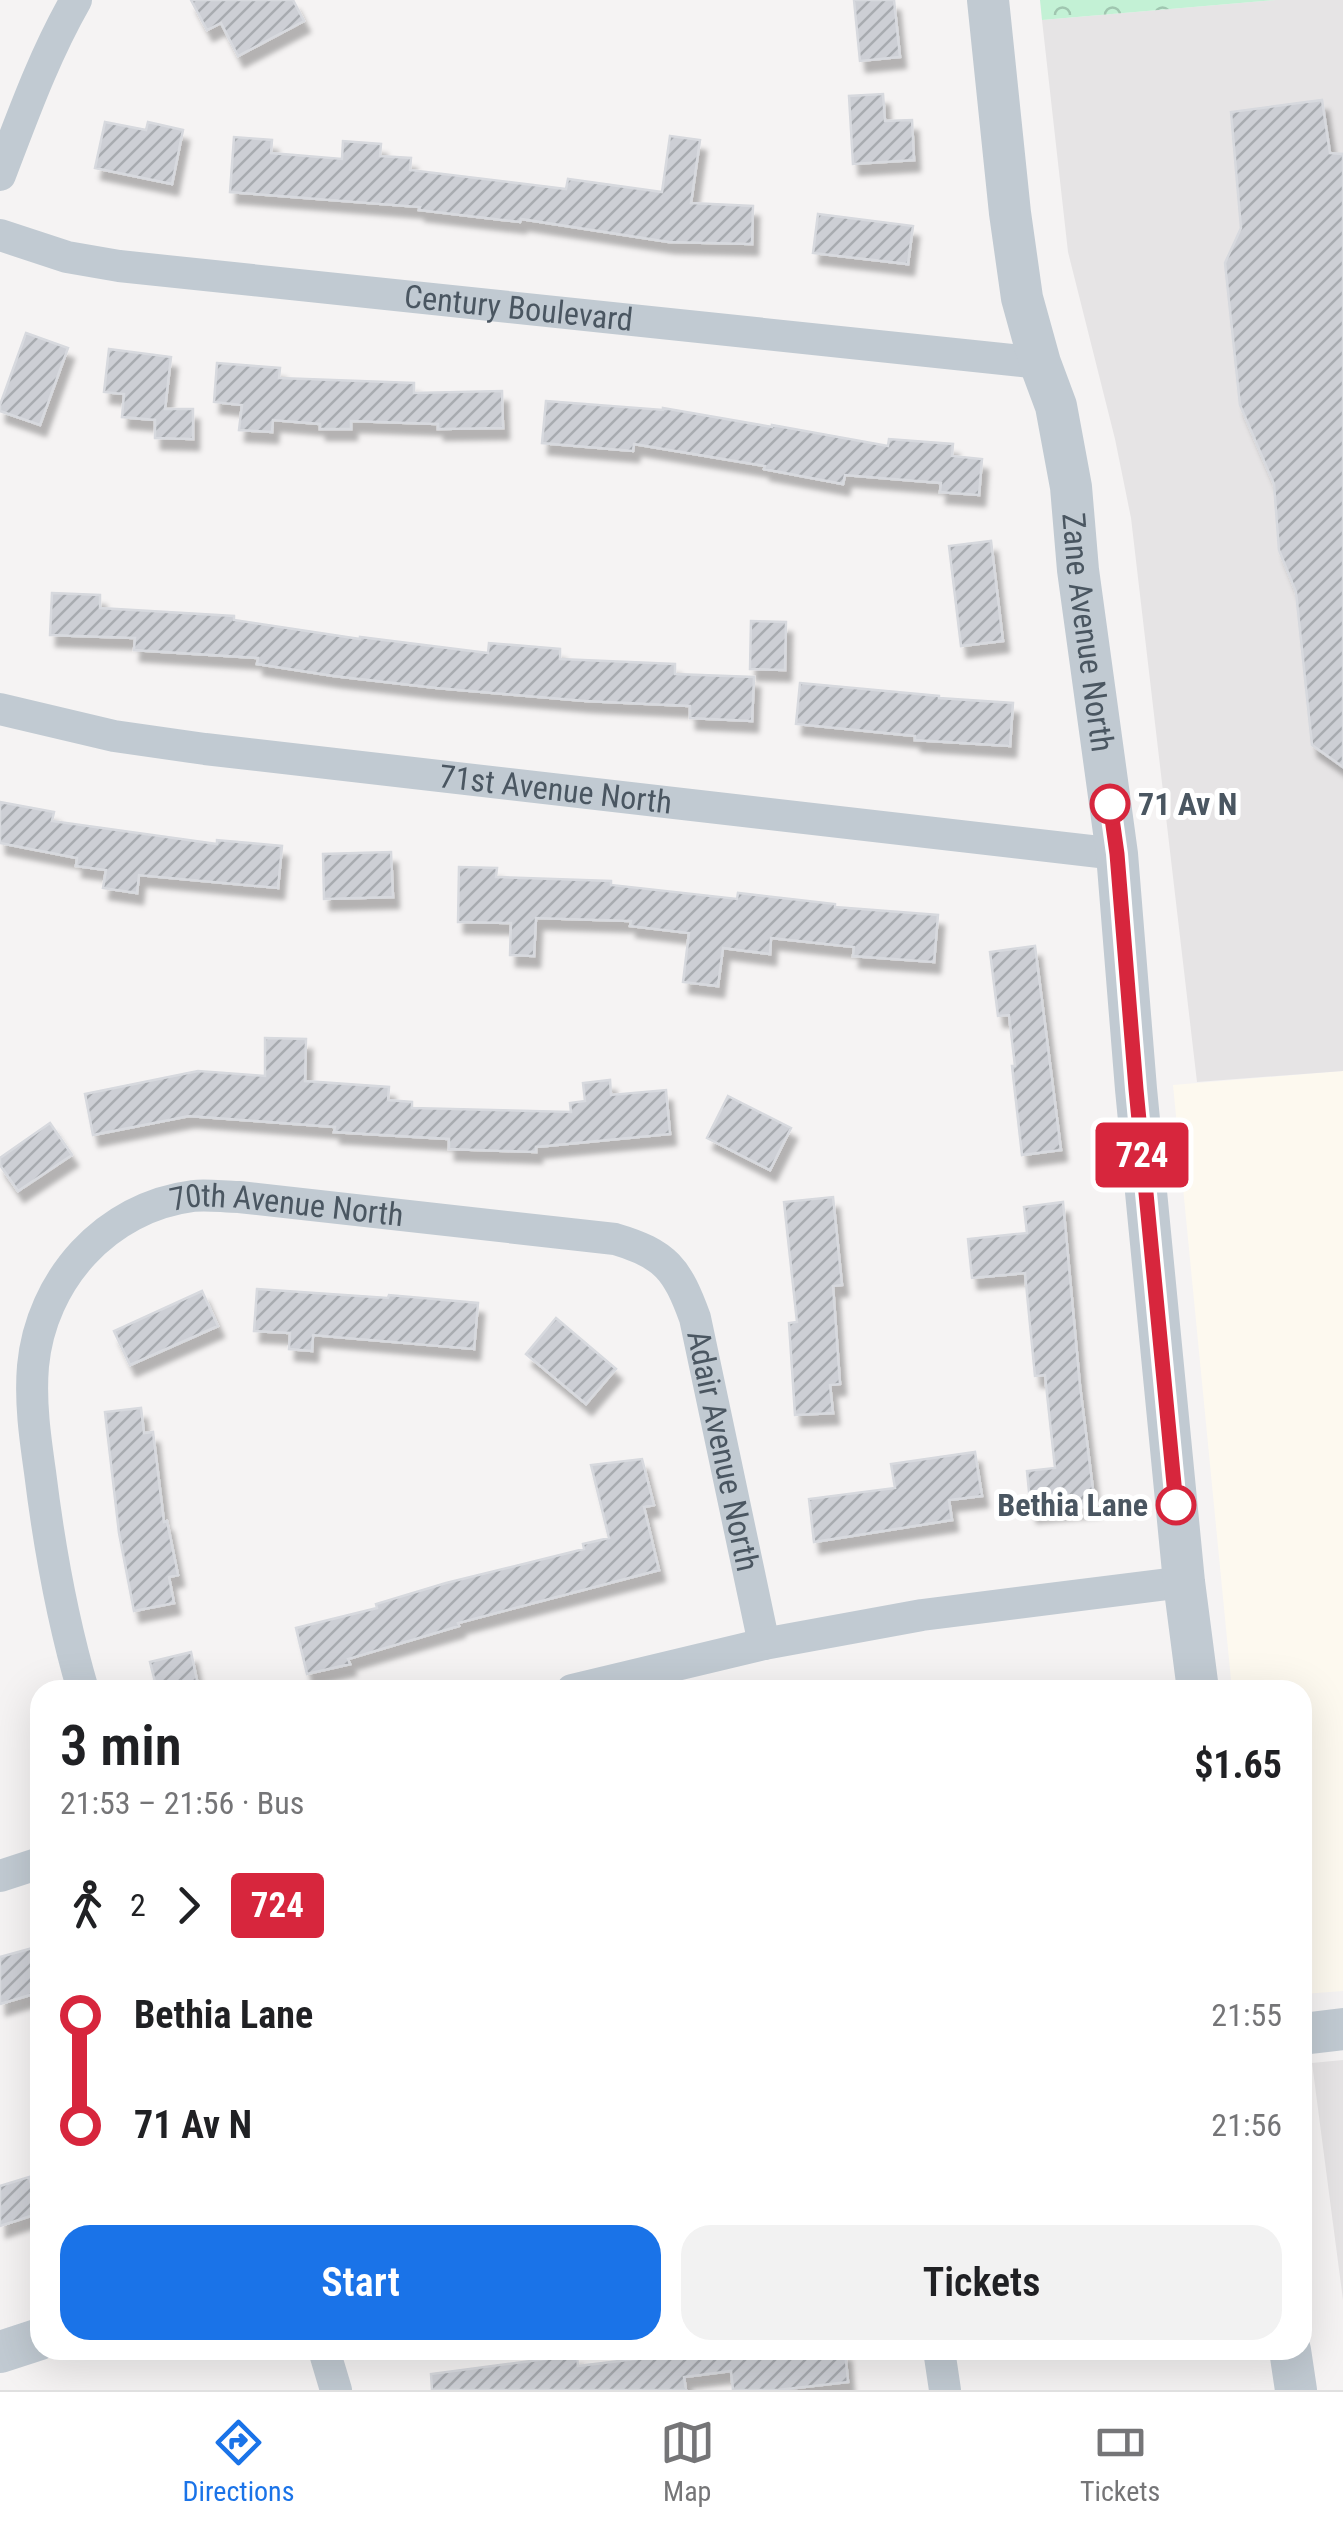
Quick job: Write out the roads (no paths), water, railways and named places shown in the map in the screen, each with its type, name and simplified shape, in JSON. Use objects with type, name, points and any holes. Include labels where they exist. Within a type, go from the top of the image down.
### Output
[{"type":"street","points":[[0,176],[42,66],[76,0]]},
{"type":"street","name":"Zane Avenue North","points":[[988,0],[1022,298],[1056,406],[1072,488],[1078,570],[1117,854],[1136,1089],[1197,1680]]},
{"type":"street","name":"Century Boulevard","points":[[0,234],[67,257],[120,266],[1040,364]]},
{"type":"street","name":"71st Avenue North","points":[[0,709],[114,736],[205,749],[1117,854]]},
{"type":"street","name":"70th Avenue North","points":[[81,1680],[48,1536],[31,1403],[33,1363],[40,1324],[56,1286],[81,1255],[114,1226],[152,1205],[195,1195],[615,1239],[640,1246],[666,1262]]},
{"type":"street","name":"Adair Avenue North","points":[[666,1262],[684,1289],[695,1318],[764,1644]]},
{"type":"street","points":[[614,1680],[764,1644],[922,1615],[1184,1582]]},
{"type":"street","points":[[0,1876],[30,1866]]},
{"type":"street","points":[[1312,2033],[1343,2030]]},
{"type":"street","points":[[0,2352],[30,2342]]},
{"type":"street","points":[[327,2360],[336,2390]]},
{"type":"street","points":[[940,2360],[945,2390]]},
{"type":"street","points":[[1292,2360],[1296,2390]]},
{"type":"place","name":"71 Av N","points":[[1110,804]]},
{"type":"place","name":"Bethia Lane","points":[[1176,1505]]}]
